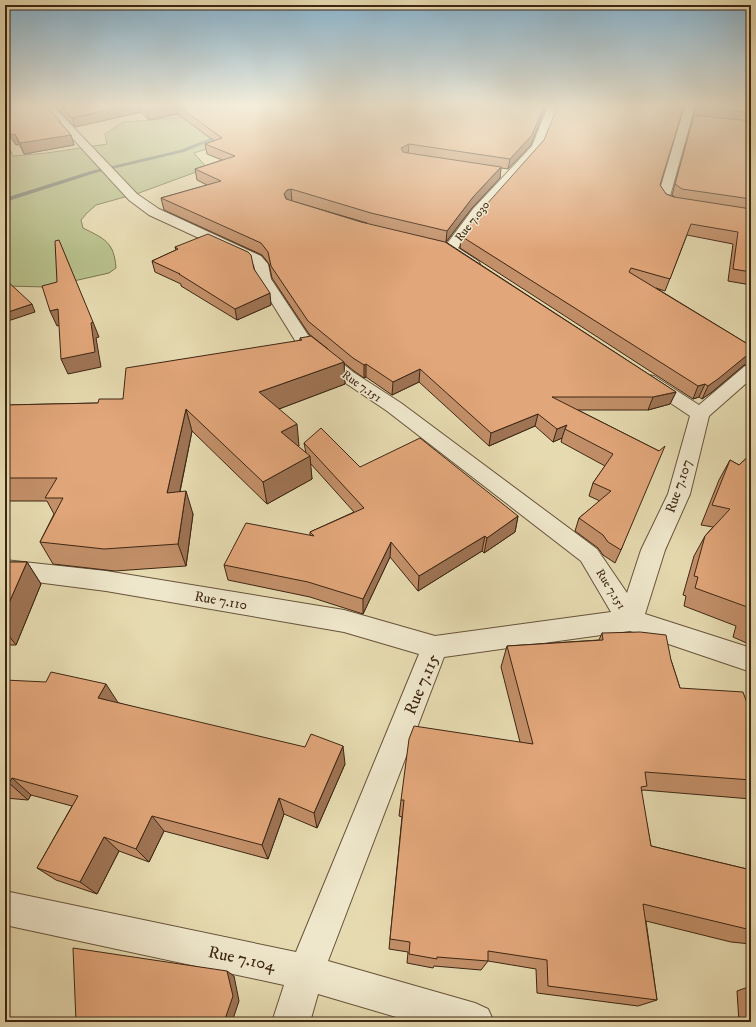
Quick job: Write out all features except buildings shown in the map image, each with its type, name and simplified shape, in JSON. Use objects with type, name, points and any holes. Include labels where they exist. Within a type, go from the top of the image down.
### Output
[{"type":"street","name":"Rue 7.151","points":[[93,154],[133,197],[154,212],[256,259],[261,264],[264,279],[302,338],[347,376],[400,412],[589,555],[630,620]]},
{"type":"street","name":"Rue 7.030","points":[[482,270],[450,249],[478,212],[531,154]]},
{"type":"street","points":[[678,154],[664,196],[668,201],[675,204],[698,208]]},
{"type":"street","points":[[497,173],[512,175]]},
{"type":"street","points":[[435,246],[450,249]]},
{"type":"street","points":[[634,370],[700,414],[751,370]]},
{"type":"street","name":"Rue 7.107","points":[[630,620],[653,550],[679,494],[700,414]]},
{"type":"street","name":"Rue 7.110","points":[[5,569],[106,581],[344,621],[435,647]]},
{"type":"street","name":"Rue 7.115","points":[[290,1022],[306,972],[435,647],[630,620],[751,660]]},
{"type":"street","name":"Rue 7.104","points":[[5,908],[306,972],[475,1022]]},
{"type":"green space","points":[[5,154],[12,154],[13,156],[36,154],[195,154],[207,168],[139,193],[96,205],[87,213],[81,220],[83,228],[107,242],[113,252],[116,268],[109,273],[47,287],[5,286]]},
{"type":"waterway","points":[[5,200],[93,172],[170,154]]}]
